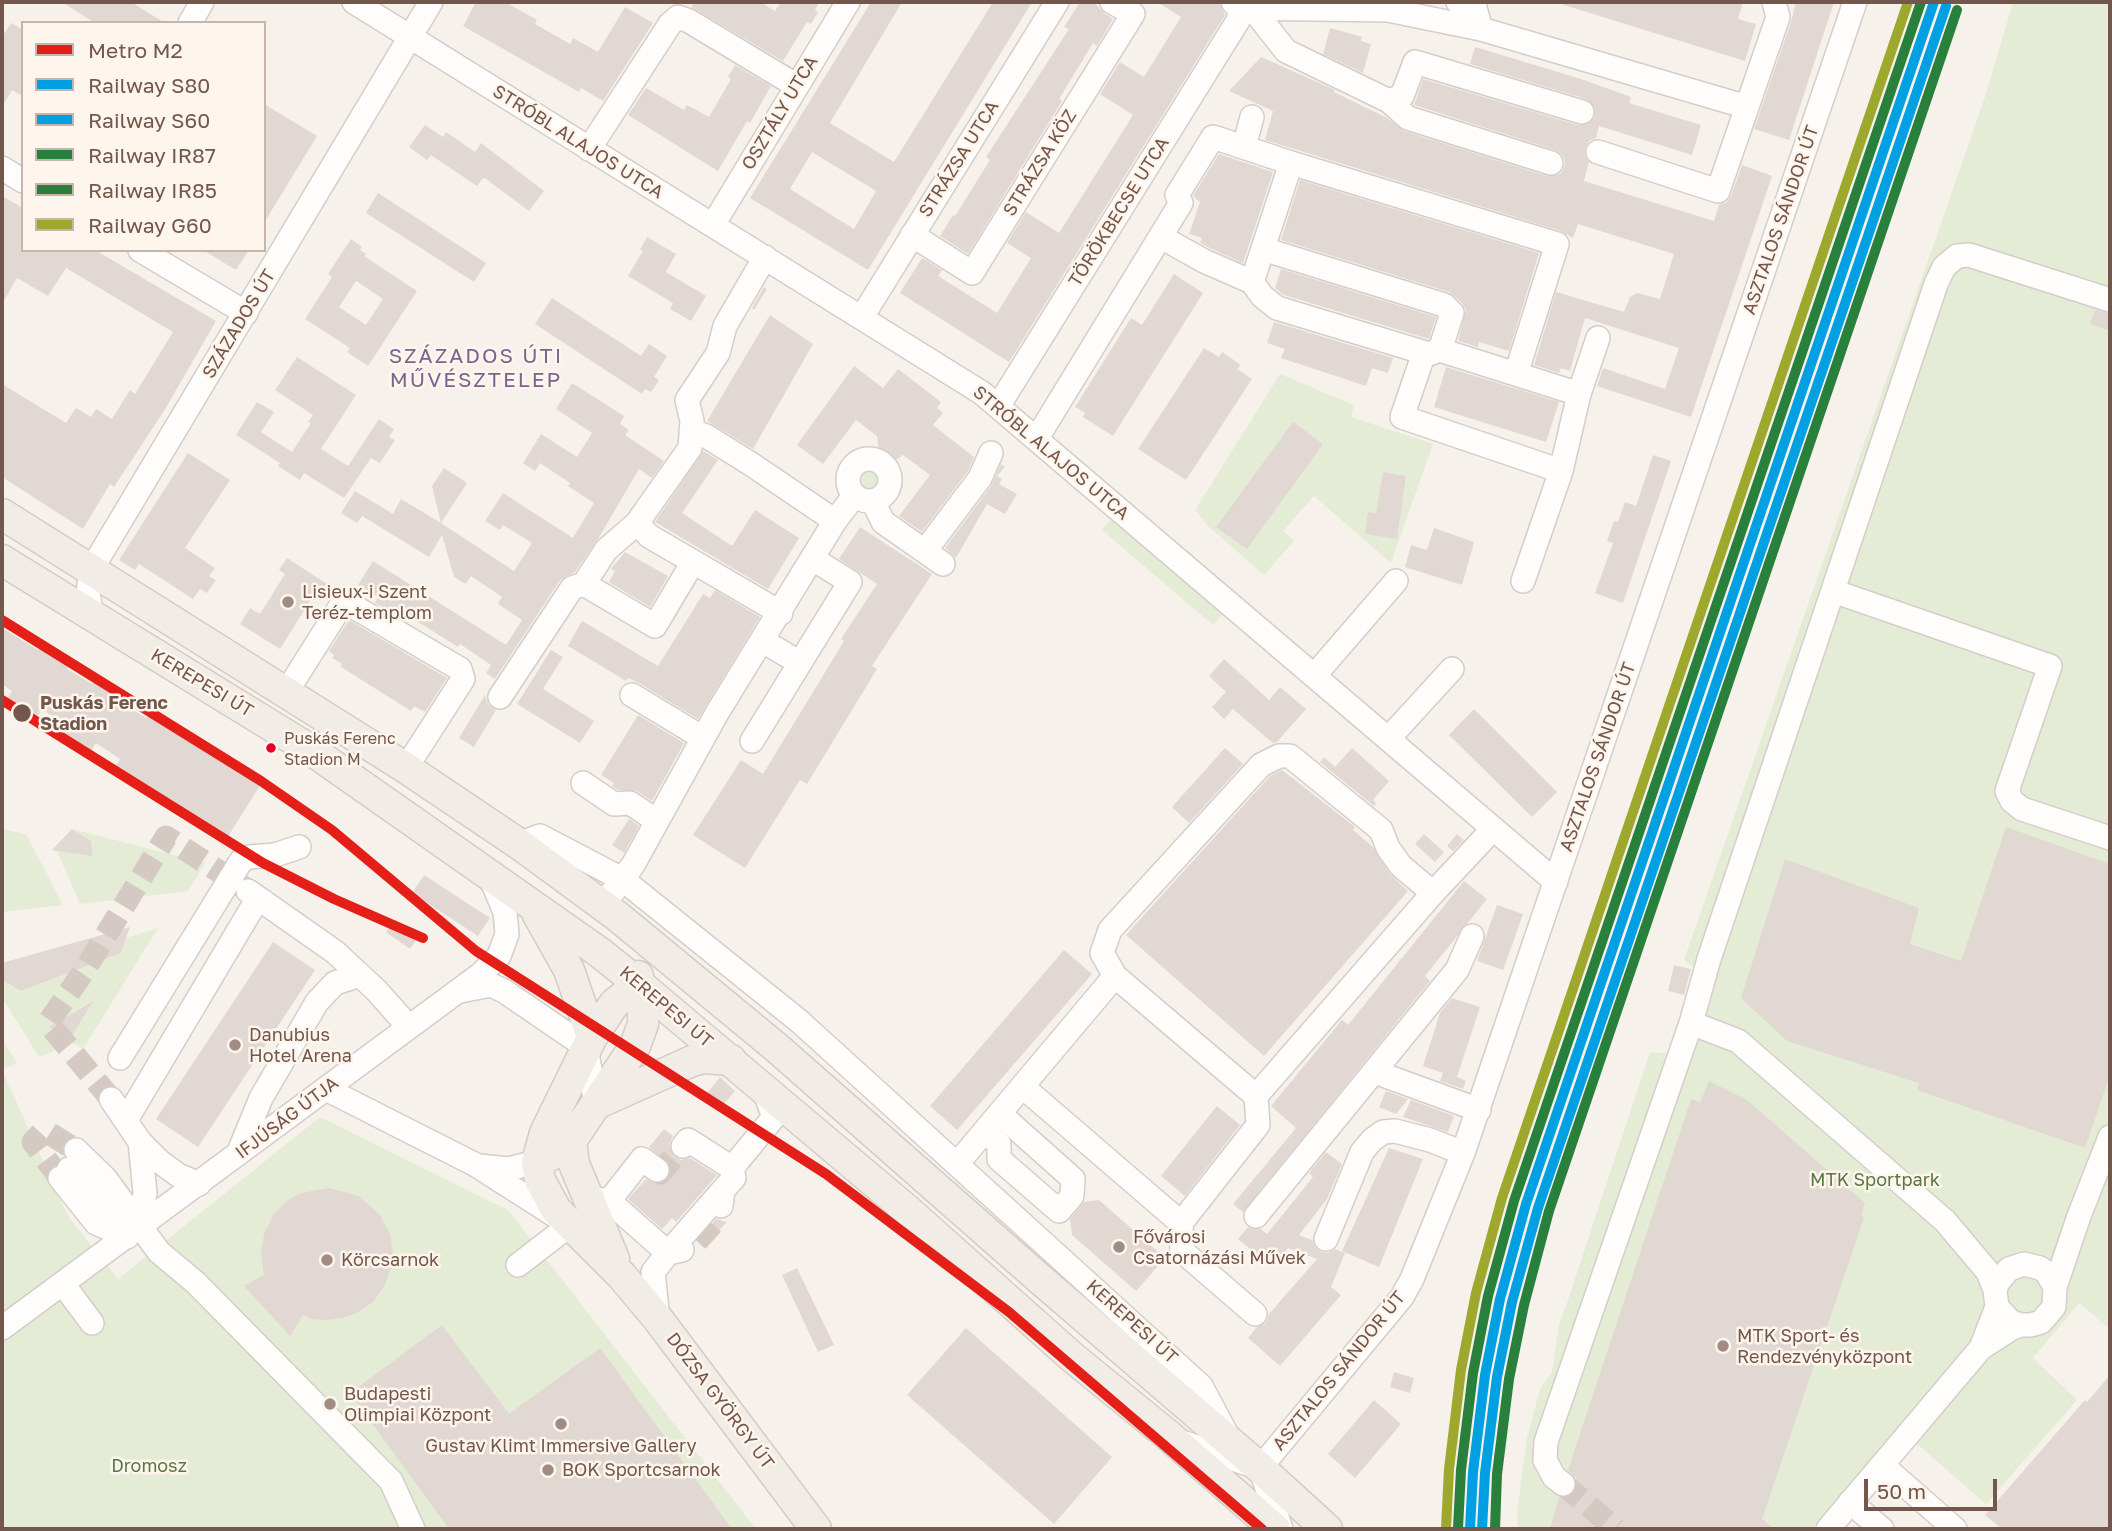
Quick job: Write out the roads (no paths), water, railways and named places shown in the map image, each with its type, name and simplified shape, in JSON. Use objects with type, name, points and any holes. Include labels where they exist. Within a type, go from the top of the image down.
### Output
[{"type":"main road","name":"KEREPESI ÚT","points":[[2,514],[406,768],[519,844],[610,911],[777,1048],[1327,1529]]},
{"type":"main road","name":"KEREPESI ÚT","points":[[2,560],[314,752],[530,903],[639,984],[906,1209],[1072,1357],[1169,1436],[1275,1529]]},
{"type":"main road","points":[[530,903],[569,970],[589,1042]]},
{"type":"main road","points":[[537,1163],[571,1141],[640,1034],[643,1011],[633,953],[610,911]]},
{"type":"main road","points":[[537,1163],[551,1117],[589,1042],[614,1004],[639,984],[679,989],[726,1006]]},
{"type":"main road","points":[[596,1104],[692,1061],[704,1058],[730,1060]]},
{"type":"main road","name":"DÓZSA GYÖRGY ÚT","points":[[571,1141],[574,1164],[597,1199],[622,1276]]},
{"type":"main road","name":"DÓZSA GYÖRGY ÚT","points":[[537,1163],[546,1195],[570,1225],[622,1276],[658,1319],[816,1529]]},
{"type":"street","points":[[191,21],[202,2]]},
{"type":"street","name":"STRÓBL ALAJOS UTCA","points":[[354,2],[999,405],[1556,882]]},
{"type":"street","name":"SZÁZADOS ÚT","points":[[92,616],[88,593],[91,570],[431,2]]},
{"type":"street","name":"OSZTÁLY UTCA","points":[[713,225],[848,2]]},
{"type":"street","name":"STRÁZSA UTCA","points":[[862,317],[1056,2]]},
{"type":"street","name":"STRÁZSA KÖZ","points":[[912,235],[972,272],[1133,14],[1112,2]]},
{"type":"street","points":[[1458,2],[1475,8],[1480,29]]},
{"type":"street","points":[[1598,152],[1718,191],[1778,17],[1774,2]]},
{"type":"street","name":"ASZTALOS SÁNDOR ÚT","points":[[1260,1468],[1402,1297],[1412,1279],[1479,1110],[1855,2]]},
{"type":"street","points":[[1241,9],[1388,10],[1480,29],[1747,107]]},
{"type":"street","points":[[1241,9],[1286,51],[1389,102],[1408,118],[1551,163]]},
{"type":"street","name":"TÖRÖKBECSE UTCA","points":[[999,405],[1241,9]]},
{"type":"street","points":[[589,149],[670,24],[678,18],[689,21],[797,86]]},
{"type":"street","points":[[1389,102],[1402,96],[1415,62],[1582,113]]},
{"type":"street","points":[[1244,147],[1252,117]]},
{"type":"street","points":[[1037,439],[1181,203],[1177,195],[1213,137],[1557,244],[1516,374]]},
{"type":"street","points":[[1252,282],[1291,163]]},
{"type":"street","points":[[2,168],[21,180]]},
{"type":"street","points":[[1161,237],[1204,261],[1252,282],[1262,296],[1277,308],[1579,394]]},
{"type":"street","points":[[1263,249],[1444,305],[1451,313],[1402,417],[1561,471]]},
{"type":"street","points":[[143,252],[246,313]]},
{"type":"street","points":[[1563,1484],[1554,1477],[1545,1460],[1546,1442],[1691,1023],[1709,959],[1931,297],[1944,267],[1957,256],[1969,254],[2110,300]]},
{"type":"street","points":[[500,696],[572,588],[584,584],[606,550],[637,523],[690,448],[692,421],[687,400],[718,353],[724,326],[765,257]]},
{"type":"street","points":[[1523,581],[1561,471],[1579,394],[1598,338]]},
{"type":"street","points":[[691,431],[706,436],[751,464],[835,521]]},
{"type":"street","points":[[610,911],[622,879],[703,738],[835,521],[864,498],[883,522],[934,558],[980,478],[990,453]]},
{"type":"street","points":[[637,523],[649,536],[781,613]]},
{"type":"street","points":[[752,741],[850,582],[813,559]]},
{"type":"street","points":[[584,584],[655,626],[693,562]]},
{"type":"street","points":[[1314,676],[1396,581]]},
{"type":"street","points":[[1833,591],[2050,666],[2007,791],[2012,801],[2022,809],[2110,838]]},
{"type":"street","points":[[287,691],[344,601],[460,669],[463,679],[406,768]]},
{"type":"street","points":[[763,641],[800,663]]},
{"type":"street","points":[[1388,739],[1452,669]]},
{"type":"street","points":[[632,695],[703,738]]},
{"type":"street","points":[[1256,1096],[1115,976],[1102,953],[1110,930],[1261,765],[1279,756],[1290,756],[1381,830],[1388,848],[1401,866],[1433,893]]},
{"type":"street","points":[[583,783],[614,804],[630,803],[657,821]]},
{"type":"street","points":[[1255,1314],[1175,1260],[1181,1223],[1258,1125],[1256,1096],[1433,893],[1493,829]]},
{"type":"street","name":"KEREPESI ÚT","points":[[519,844],[540,836],[622,879],[799,1021],[1201,1385],[1232,1445]]},
{"type":"street","points":[[120,1058],[241,861],[249,856],[275,855],[299,846]]},
{"type":"street","name":"IFJÚSÁG ÚTJA","points":[[2,1328],[481,974],[499,956],[507,934],[505,912],[489,874]]},
{"type":"street","points":[[126,1120],[253,894],[335,952],[409,1027]]},
{"type":"street","points":[[1256,1216],[1457,970],[1472,936]]},
{"type":"street","points":[[238,1154],[261,1098],[317,1002],[335,983],[360,975]]},
{"type":"street","points":[[957,1164],[1115,976]]},
{"type":"street","points":[[457,991],[491,985],[589,1042],[596,1104]]},
{"type":"street","points":[[777,1048],[799,1021]]},
{"type":"street","points":[[1691,1023],[1738,1041],[1945,1221],[1988,1272],[1996,1298],[2011,1322],[2021,1325]]},
{"type":"street","points":[[1375,1072],[1479,1110]]},
{"type":"street","points":[[1023,1087],[1181,1223]]},
{"type":"street","points":[[732,1168],[774,1117],[763,1088]]},
{"type":"street","name":"DÓZSA GYÖRGY ÚT","points":[[326,1089],[476,1165],[570,1225]]},
{"type":"street","points":[[111,1099],[140,1142],[167,1168],[199,1184]]},
{"type":"street","points":[[985,1132],[999,1144],[999,1159],[1059,1211],[1072,1196],[1073,1179],[1000,1114]]},
{"type":"street","points":[[1326,1239],[1362,1152],[1383,1132],[1395,1131],[1430,1140],[1463,1153]]},
{"type":"street","points":[[1828,1529],[1981,1348],[2012,1328],[2041,1322],[2049,1316],[2054,1307],[2056,1287],[2079,1216],[2110,1137]]},
{"type":"street","points":[[658,1319],[653,1272],[734,1178],[732,1168],[688,1140],[683,1146]]},
{"type":"street","points":[[133,1232],[145,1193],[140,1142]]},
{"type":"street","points":[[657,1170],[642,1159],[597,1199],[667,1253],[691,1248],[697,1241]]},
{"type":"street","name":"DÓZSA GYÖRGY ÚT","points":[[476,1165],[508,1169],[537,1163]]},
{"type":"street","points":[[133,1232],[111,1186],[68,1166],[96,1223],[133,1232],[196,1283],[391,1481],[413,1529]]},
{"type":"street","points":[[720,1216],[723,1190]]},
{"type":"street","points":[[1981,1348],[2003,1275],[2046,1255],[2079,1216]]},
{"type":"street","points":[[1945,1221],[1969,1234],[1990,1253],[2047,1273],[2056,1287]]},
{"type":"street","points":[[518,1265],[570,1225]]},
{"type":"street","points":[[63,1284],[92,1323]]},
{"type":"street","name":"ASZTALOS SÁNDOR ÚT","points":[[1169,1436],[1211,1453],[1260,1468]]},
{"type":"street","points":[[1882,1465],[1955,1529]]},
{"type":"street","name":"ASZTALOS SÁNDOR ÚT","points":[[1260,1468],[1281,1529]]},
{"type":"street","points":[[1850,1503],[1882,1529]]},
{"type":"tunnel","points":[[111,1099],[48,1023],[84,971],[166,837],[246,889]]},
{"type":"tunnel","points":[[60,1178],[33,1142],[44,1130],[76,1150]]},
{"type":"tunnel","points":[[657,1170],[660,1173],[683,1146]]},
{"type":"tunnel","points":[[697,1241],[720,1216]]},
{"type":"tunnel","points":[[1563,1484],[1616,1529]]},
{"type":"railway","points":[[1483,1529],[1485,1473],[1497,1383],[1515,1294],[1538,1207],[1946,2]]},
{"type":"metro line","name":"M2","points":[[2,620],[261,781],[332,830],[476,951],[826,1174],[1009,1312],[1262,1529]]},
{"type":"metro line","name":"M2","points":[[2,700],[263,863],[334,899],[423,938]]},
{"type":"rail line","name":"G60","points":[[1446,1528],[1449,1469],[1461,1370],[1476,1293],[1502,1198],[1908,2]]},
{"type":"rail line","name":"IR87","points":[[1458,1528],[1461,1470],[1473,1373],[1488,1296],[1514,1201],[1921,2]]},
{"type":"rail line","name":"S80","points":[[1470,1529],[1473,1472],[1485,1375],[1500,1299],[1526,1204],[1934,2]]},
{"type":"rail line","name":"S60","points":[[1482,1529],[1485,1473],[1497,1377],[1512,1302],[1538,1208],[1946,6]]},
{"type":"rail line","name":"IR85","points":[[1495,1529],[1497,1474],[1509,1379],[1524,1305],[1549,1211],[1957,10]]},
{"type":"place","name":"Lisieux-i Szent Teréz-templom","points":[[288,602]]},
{"type":"place","name":"Puskás Ferenc Stadion","points":[[22,713]]},
{"type":"place","name":"Puskás Ferenc Stadion M","points":[[271,748]]},
{"type":"place","name":"Danubius Hotel Arena","points":[[235,1045]]},
{"type":"place","name":"Fővárosi Csatornázási Művek","points":[[1119,1247]]},
{"type":"place","name":"Körcsarnok","points":[[327,1260]]},
{"type":"place","name":"MTK Sport- és Rendezvényközpont","points":[[1723,1346]]},
{"type":"place","name":"Budapesti Olimpiai Központ","points":[[330,1404]]},
{"type":"place","name":"Gustav Klimt Immersive Gallery","points":[[561,1424]]},
{"type":"place","name":"BOK Sportcsarnok","points":[[548,1470]]},
{"type":"district","name":"SZÁZADOS ÚTI MŰVÉSZTELEP","points":[[476,368]]},
{"type":"park label","name":"MTK Sportpark","points":[[1875,1180]]},
{"type":"park label","name":"Dromosz","points":[[149,1466]]}]
